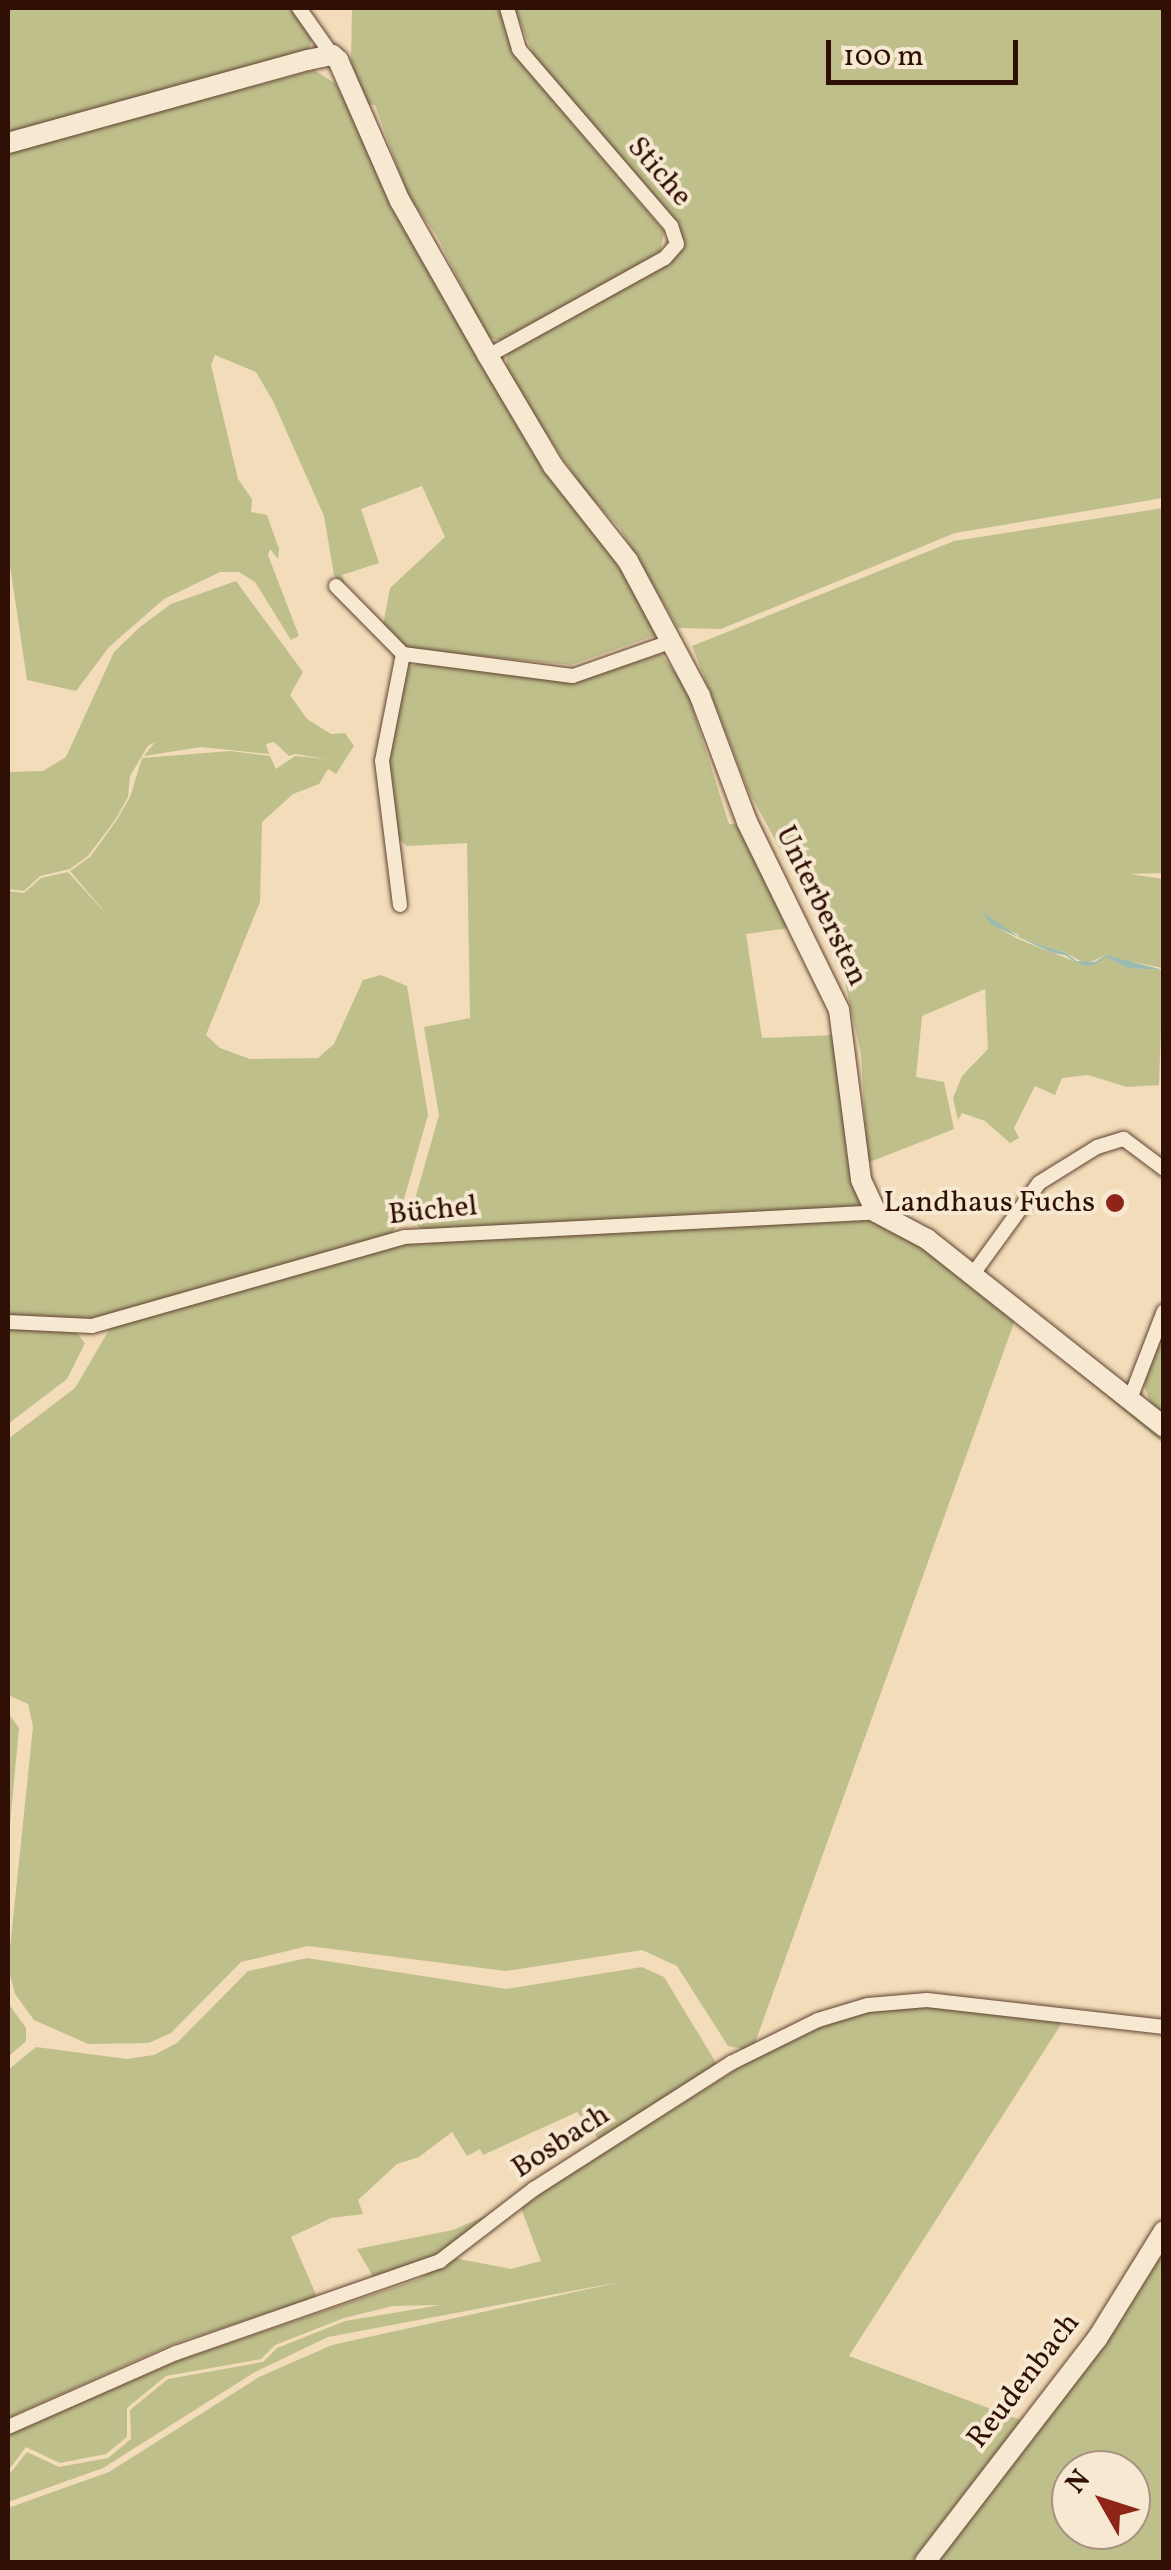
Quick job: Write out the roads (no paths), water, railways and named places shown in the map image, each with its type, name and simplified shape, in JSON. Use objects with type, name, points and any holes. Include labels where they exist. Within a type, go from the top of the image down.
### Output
[{"type":"street","points":[[8,143],[332,54],[299,8]]},
{"type":"street","name":"Stiche","points":[[488,356],[665,258],[677,244],[671,226],[518,49],[507,8]]},
{"type":"street","name":"Unterbersten","points":[[332,54],[400,201],[488,356],[553,466],[628,561],[673,640],[747,822],[839,1010],[862,1180],[876,1212]]},
{"type":"street","points":[[336,586],[403,654],[573,676],[673,640]]},
{"type":"street","points":[[400,905],[382,761],[403,654]]},
{"type":"street","points":[[973,1274],[1040,1183],[1097,1147],[1124,1139],[1164,1169]]},
{"type":"street","points":[[876,1212],[973,1274],[1164,1426]]},
{"type":"street","name":"Büchel","points":[[8,1322],[92,1326],[405,1237],[876,1212]]},
{"type":"street","points":[[1130,1399],[1164,1311]]},
{"type":"street","name":"Bosbach","points":[[8,2428],[176,2353],[440,2262],[534,2189],[731,2063],[818,2020],[868,2006],[927,2000],[1164,2027]]},
{"type":"street","name":"Reudenbach","points":[[926,2562],[1097,2339],[1164,2232]]},
{"type":"water","points":[[980,910],[1019,938],[992,925]]},
{"type":"water","points":[[1021,938],[1066,953],[1076,961],[1095,962],[1106,955],[1163,970],[1127,968],[1106,957],[1096,964],[1086,966]]},
{"type":"place","name":"Landhaus Fuchs","points":[[1115,1203]]}]
